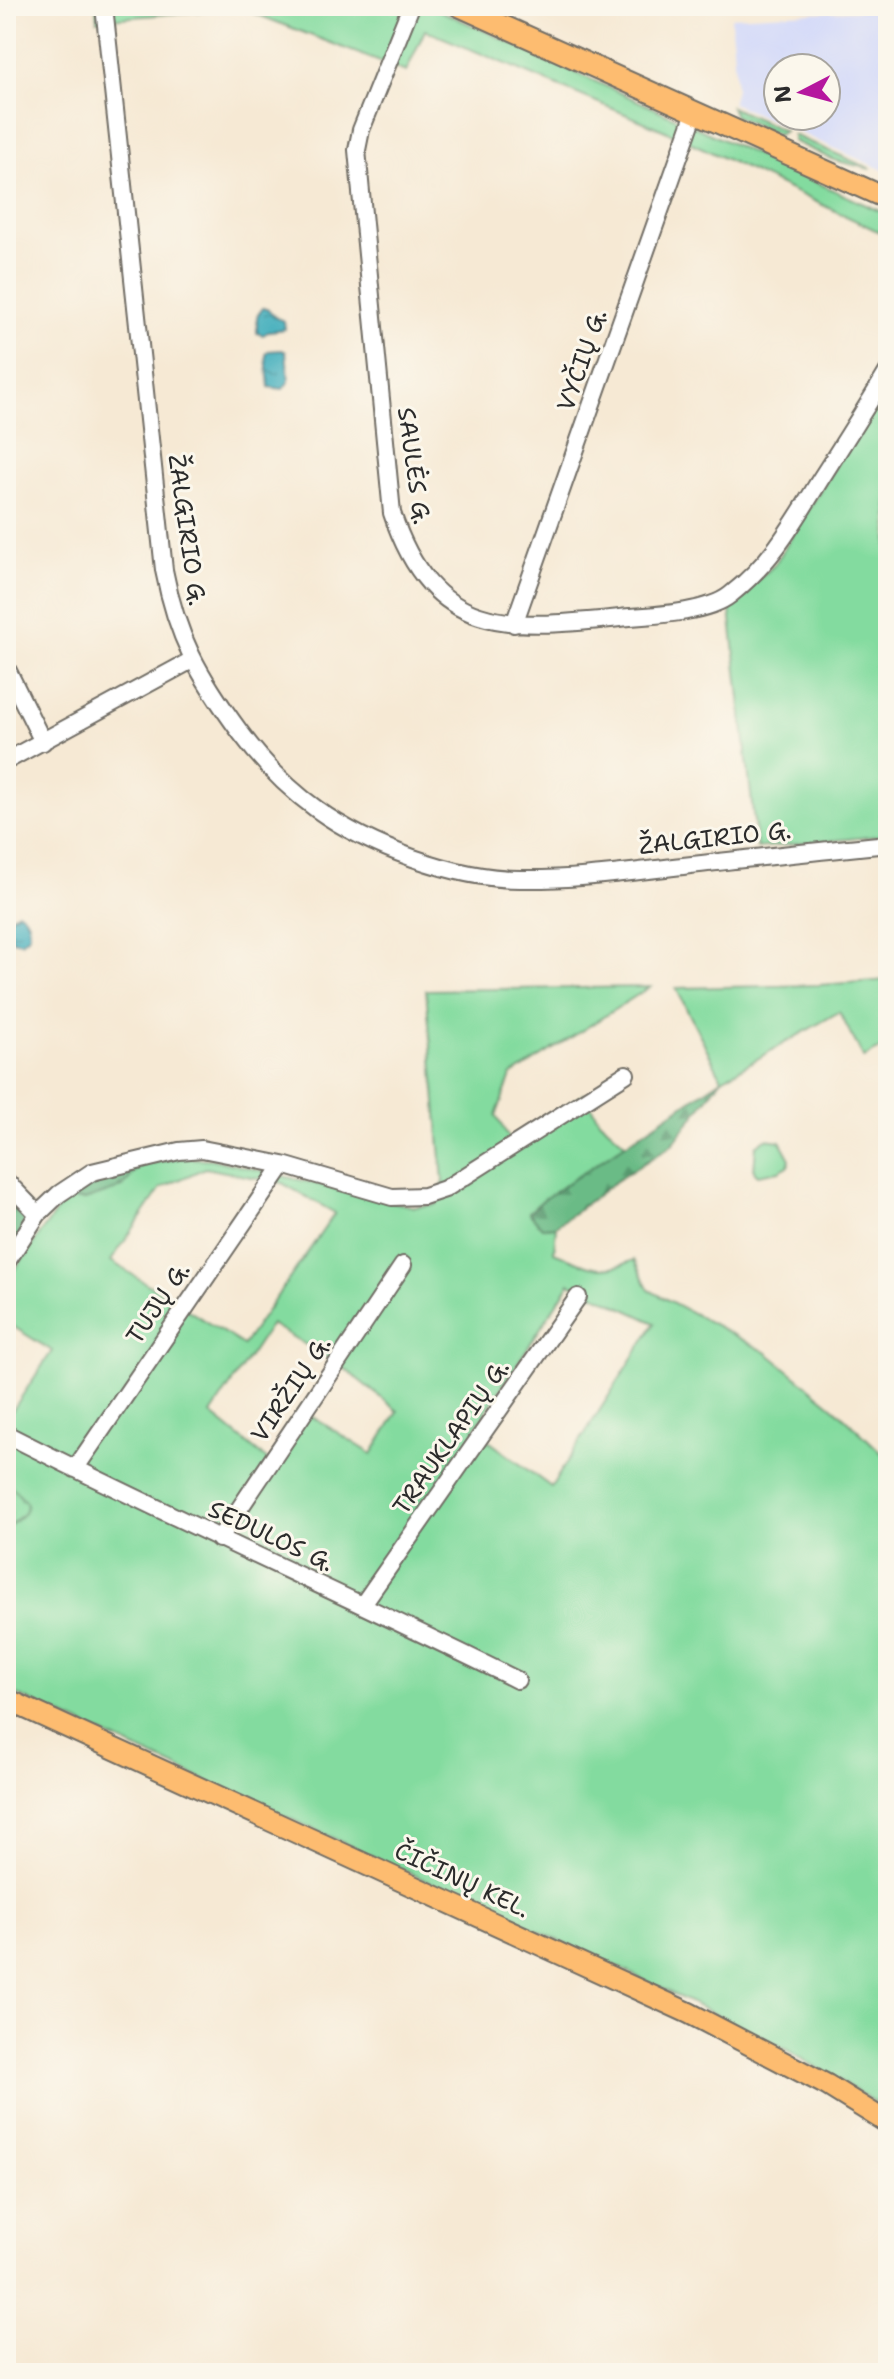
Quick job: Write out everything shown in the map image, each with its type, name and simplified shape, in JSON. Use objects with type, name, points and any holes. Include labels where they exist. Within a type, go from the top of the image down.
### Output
[{"type":"main road","points":[[459,6],[888,199]]},
{"type":"main road","name":"ČIČINŲ KEL.","points":[[6,1699],[689,2013],[827,2085],[888,2123]]},
{"type":"street","name":"ŽALGIRIO G.","points":[[104,6],[164,570],[172,610],[192,660],[258,757],[294,792],[329,819],[371,843],[447,870],[518,879],[588,876],[888,844]]},
{"type":"street","name":"SAULĖS G.","points":[[411,6],[361,130],[357,150],[392,513],[402,542],[417,569],[458,608],[484,618],[532,625],[686,612],[728,597],[773,555],[888,371]]},
{"type":"street","name":"VYČIŲ G.","points":[[514,624],[695,112]]},
{"type":"street","points":[[6,761],[192,660]]},
{"type":"street","points":[[6,667],[43,742]]},
{"type":"street","points":[[6,1263],[38,1214],[59,1194],[92,1172],[179,1151],[202,1149],[283,1165],[408,1199],[445,1189],[626,1074]]},
{"type":"street","name":"TUJŲ G.","points":[[75,1469],[283,1165]]},
{"type":"street","points":[[6,1181],[38,1214]]},
{"type":"street","name":"VIRŽIŲ G.","points":[[219,1539],[403,1265]]},
{"type":"street","name":"TRAUKLAPIŲ G.","points":[[363,1604],[578,1297]]},
{"type":"street","name":"SEDULOS G.","points":[[6,1434],[517,1680]]},
{"type":"shaded area","points":[[888,9],[888,172],[798,132],[842,132],[842,52],[762,52],[762,116],[732,103],[736,89],[731,17]]},
{"type":"green space","points":[[96,6],[430,6],[888,215],[888,236],[675,135],[425,30],[406,72],[240,8],[97,20]]},
{"type":"green space","points":[[731,107],[762,121],[762,128],[735,116]]},
{"type":"green space","points":[[793,135],[871,169],[834,160],[793,141]]},
{"type":"green space","points":[[888,381],[888,835],[757,848],[730,610],[775,564]]},
{"type":"green space","points":[[888,980],[888,1044],[864,1058],[839,1012],[722,1079],[676,988],[819,985]]},
{"type":"green space","points":[[650,987],[511,1076],[496,1116],[511,1141],[584,1094],[599,1120],[627,1145],[529,1212],[542,1227],[556,1226],[554,1252],[602,1268],[634,1260],[649,1290],[766,1352],[836,1409],[888,1459],[888,2110],[784,2048],[613,1965],[6,1690],[6,1529],[24,1513],[27,1504],[6,1480],[6,1420],[52,1351],[6,1322],[6,1282],[65,1199],[85,1200],[139,1166],[177,1158],[211,1159],[415,1207],[437,1204],[443,1181],[426,990]],"holes":[[[205,1168],[282,1183],[335,1213],[243,1345],[111,1261],[161,1188]],[[570,1283],[655,1323],[551,1487],[474,1430]],[[271,1324],[341,1366],[398,1411],[372,1454],[308,1414],[274,1465],[211,1414]]]},
{"type":"green space","points":[[722,1079],[672,1145],[619,1179],[556,1226],[542,1227],[529,1213],[544,1199]]},
{"type":"green space","points":[[766,1139],[780,1141],[790,1159],[788,1166],[779,1171],[758,1175],[754,1171],[756,1146]]},
{"type":"green space","points":[[139,1166],[123,1187],[85,1200],[65,1199],[95,1176]]},
{"type":"green space","points":[[6,1195],[26,1216],[23,1233],[6,1257]]},
{"type":"green space","points":[[6,1480],[27,1504],[24,1513],[6,1529]]},
{"type":"water","points":[[263,308],[284,321],[285,329],[263,335],[257,333],[257,316]]},
{"type":"water","points":[[268,351],[286,352],[289,381],[283,389],[269,387],[266,355]]},
{"type":"water","points":[[19,912],[26,919],[29,931],[21,942],[12,940],[8,926],[11,916]]}]
